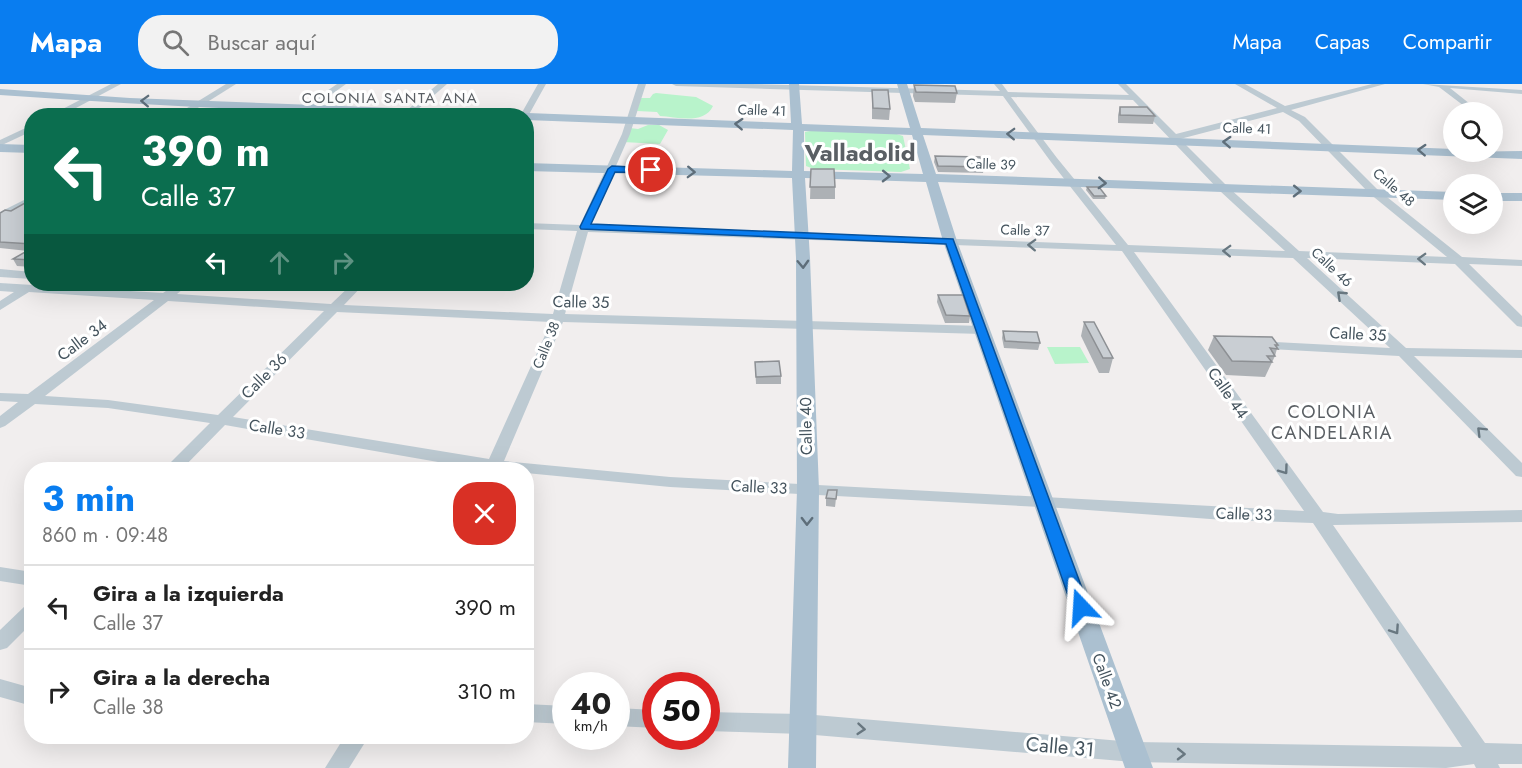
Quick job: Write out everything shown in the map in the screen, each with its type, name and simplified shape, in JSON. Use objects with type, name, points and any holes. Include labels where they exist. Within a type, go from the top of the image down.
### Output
[{"type":"main road","name":"Calle 40","points":[[794,86],[800,150],[798,174],[805,324],[808,490],[802,768]]},
{"type":"main road","name":"Calle 42","points":[[903,87],[950,241],[1136,760]]},
{"type":"main road","name":"Calle 41","points":[[0,92],[317,108]]},
{"type":"main road","name":"Calle 41","points":[[534,115],[797,127],[1177,139],[1522,155]]},
{"type":"main road","points":[[0,145],[24,148]]},
{"type":"main road","name":"Calle 39","points":[[534,167],[1071,182],[1443,195]]},
{"type":"main road","points":[[1503,197],[1522,197]]},
{"type":"street","points":[[68,108],[117,84]]},
{"type":"street","points":[[191,108],[232,84]]},
{"type":"street","points":[[308,107],[342,84]]},
{"type":"street","points":[[412,108],[443,84]]},
{"type":"street","points":[[528,108],[542,84]]},
{"type":"street","name":"Calle 38","points":[[495,462],[556,325],[584,227],[612,169],[642,84]]},
{"type":"street","points":[[676,84],[903,87],[1006,95],[1135,98]]},
{"type":"street","name":"Calle 44","points":[[998,84],[1071,182],[1125,248],[1192,341],[1318,517],[1484,760]]},
{"type":"street","name":"Calle 46","points":[[1122,84],[1224,189],[1402,352],[1522,472]]},
{"type":"street","name":"Calle 48","points":[[1239,84],[1302,119],[1375,192],[1458,260],[1522,323]]},
{"type":"street","points":[[1177,139],[1284,107],[1381,84]]},
{"type":"street","points":[[1427,84],[1514,91]]},
{"type":"street","points":[[1490,84],[1514,91],[1522,98]]},
{"type":"street","points":[[1442,86],[1462,102]]},
{"type":"street","points":[[0,145],[24,132]]},
{"type":"street","points":[[0,216],[24,203]]},
{"type":"street","points":[[0,206],[24,207]]},
{"type":"street","name":"Calle 37","points":[[534,226],[1522,263]]},
{"type":"street","points":[[0,273],[24,275]]},
{"type":"street","name":"Calle 35","points":[[0,287],[24,286]]},
{"type":"street","points":[[0,306],[24,291]]},
{"type":"street","name":"Calle 35","points":[[87,291],[333,308],[557,318],[982,330]]},
{"type":"street","name":"Calle 34","points":[[0,423],[174,291]]},
{"type":"street","name":"Calle 36","points":[[179,462],[351,291]]},
{"type":"street","points":[[1192,341],[1215,342]]},
{"type":"street","name":"Calle 35","points":[[1250,344],[1402,352],[1522,354]]},
{"type":"street","name":"Calle 33","points":[[0,397],[108,404],[358,441],[467,462]]},
{"type":"street","name":"Calle 33","points":[[534,470],[670,482],[1224,514],[1318,517],[1338,520],[1522,516]]},
{"type":"street","points":[[0,574],[24,578]]},
{"type":"street","points":[[0,642],[24,619]]},
{"type":"street","points":[[0,688],[24,695]]},
{"type":"street","points":[[534,713],[552,714]]},
{"type":"street","name":"Calle 31","points":[[720,721],[803,724],[1136,760],[1446,758],[1484,760],[1522,754]]},
{"type":"street","points":[[336,768],[352,744]]},
{"type":"green space","points":[[656,93],[696,97],[713,106],[703,116],[690,119],[660,116],[657,112],[637,111],[641,98],[650,98]]},
{"type":"green space","points":[[648,125],[659,125],[668,130],[660,144],[623,142],[630,128],[638,129]]},
{"type":"green space","points":[[815,130],[893,133],[903,136],[910,169],[901,172],[814,169],[806,166],[805,132]]},
{"type":"green space","points":[[1047,347],[1080,347],[1089,363],[1055,364]]},
{"type":"building","points":[[914,85],[955,86],[957,93],[916,92]]},
{"type":"building","points":[[872,90],[888,90],[890,109],[873,108]]},
{"type":"building","points":[[1120,107],[1147,107],[1155,116],[1120,115]]},
{"type":"building","points":[[935,156],[980,157],[984,167],[938,166]]},
{"type":"building","points":[[811,169],[834,169],[835,187],[810,187]]},
{"type":"building","points":[[1087,187],[1099,187],[1106,196],[1094,196]]},
{"type":"building","points":[[24,204],[24,244],[0,242],[0,213],[5,210],[11,211]]},
{"type":"building","points":[[24,253],[24,260],[13,259]]},
{"type":"building","points":[[938,295],[963,295],[970,316],[946,315]]},
{"type":"building","points":[[1084,322],[1094,322],[1113,358],[1103,358]]},
{"type":"building","points":[[1003,331],[1037,332],[1040,343],[1005,341]]},
{"type":"building","points":[[1214,336],[1272,337],[1278,349],[1270,348],[1275,356],[1267,356],[1272,362],[1232,361]]},
{"type":"building","points":[[779,361],[781,376],[756,377],[755,362]]},
{"type":"building","points":[[828,490],[837,490],[836,499],[826,498]]},
{"type":"district","name":"COLONIA SANTA ANA","points":[[390,98]]},
{"type":"district","name":"Valladolid","points":[[860,152]]},
{"type":"district","name":"COLONIA CANDELARIA","points":[[1332,422]]},
{"type":"route","points":[[651,170],[612,169],[584,227],[950,241],[1081,607]]}]
